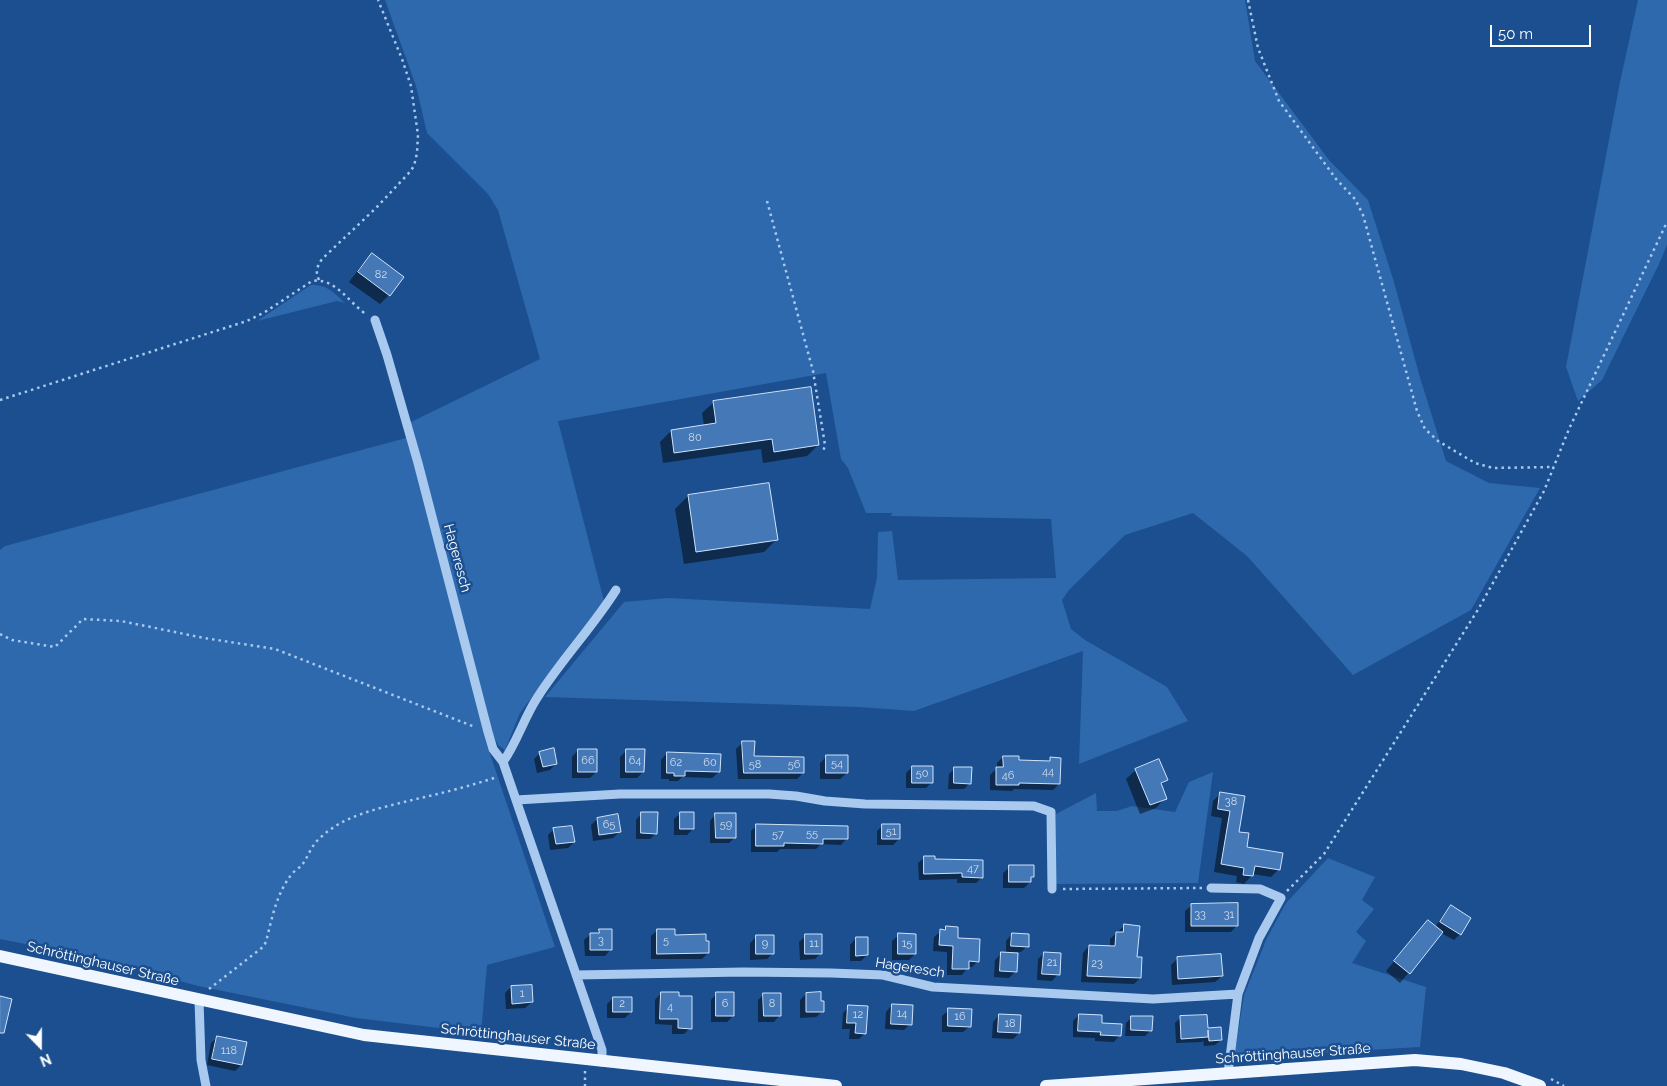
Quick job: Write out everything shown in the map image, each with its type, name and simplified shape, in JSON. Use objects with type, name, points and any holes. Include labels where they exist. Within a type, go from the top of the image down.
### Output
[{"type":"main road","name":"Schröttinghauser Straße","points":[[0,956],[364,1035],[836,1086]]},
{"type":"main road","name":"Schröttinghauser Straße","points":[[1046,1086],[1415,1060],[1461,1064],[1504,1072],[1540,1086]]},
{"type":"street","name":"Hageresch","points":[[375,320],[418,463],[493,749],[504,762],[602,1050],[602,1062]]},
{"type":"street","points":[[504,762],[538,697],[616,590]]},
{"type":"street","points":[[516,800],[620,794],[769,794],[865,804],[1034,806],[1051,812],[1052,889]]},
{"type":"street","points":[[1211,888],[1260,889],[1281,898],[1259,938],[1238,994],[1228,1073]]},
{"type":"street","name":"Hageresch","points":[[576,975],[832,973],[883,976],[933,987],[1146,998],[1238,994]]},
{"type":"street","points":[[199,1000],[201,1060],[206,1086]]},
{"type":"path","points":[[319,280],[316,273],[322,259],[376,208],[408,174],[414,166],[418,153],[418,135],[411,86],[378,0]]},
{"type":"path","points":[[1248,0],[1258,48],[1279,101],[1336,179],[1354,199],[1363,215],[1417,411],[1424,429],[1438,441],[1475,463],[1493,468],[1554,467]]},
{"type":"path","points":[[767,201],[813,371],[825,445],[822,452]]},
{"type":"path","points":[[1281,898],[1324,854],[1479,608],[1544,491],[1569,429],[1667,222]]},
{"type":"path","points":[[0,400],[246,321],[265,312],[306,284],[319,280],[328,282],[337,288],[359,310],[375,320]]},
{"type":"path","points":[[0,634],[12,640],[55,647],[83,619],[121,621],[204,638],[275,649],[488,732]]},
{"type":"path","points":[[199,1000],[204,992],[220,982],[263,947],[266,942],[277,898],[284,884],[293,872],[303,864],[317,840],[333,827],[377,809],[473,786],[508,774]]},
{"type":"path","points":[[1052,889],[1211,888]]},
{"type":"shaded area","points":[[385,0],[1245,0],[1255,61],[1329,160],[1368,200],[1446,461],[1489,483],[1540,488],[1471,610],[1353,675],[1247,556],[1193,513],[1125,535],[1069,590],[1062,600],[1071,629],[1085,640],[1167,687],[1188,721],[1079,764],[1083,651],[914,711],[858,707],[545,697],[624,602],[668,598],[870,609],[877,578],[878,532],[892,531],[898,580],[1056,578],[1051,519],[891,516],[892,513],[866,513],[848,468],[841,459],[826,373],[558,421],[604,601],[520,713],[505,750],[498,745],[494,737],[485,739],[555,947],[487,965],[481,1033],[356,1018],[198,986],[92,957],[0,939],[0,550],[5,546],[406,438],[411,422],[540,359],[498,210],[488,194],[427,133],[416,86]]},
{"type":"shaded area","points":[[1638,0],[1667,0],[1667,245],[1602,380],[1578,401],[1566,367],[1620,82]]},
{"type":"shaded area","points":[[311,285],[326,288],[345,303],[337,301],[257,321]]},
{"type":"shaded area","points":[[1213,772],[1198,883],[1056,884],[1056,814],[1096,793],[1097,811],[1117,811],[1132,806],[1175,812],[1189,782]]},
{"type":"shaded area","points":[[1328,858],[1375,877],[1362,900],[1374,909],[1356,932],[1366,941],[1352,963],[1426,987],[1420,1047],[1234,1058],[1244,995],[1267,938],[1286,903]]},
{"type":"building","points":[[372,253],[404,277],[390,296],[358,272]]},
{"type":"building","points":[[811,387],[819,445],[774,452],[772,439],[674,453],[671,430],[716,423],[713,401]]},
{"type":"building","points":[[769,483],[778,540],[696,552],[688,495]]},
{"type":"building","points":[[742,741],[755,741],[754,756],[804,757],[804,773],[744,773]]},
{"type":"building","points":[[554,748],[557,764],[543,767],[539,752]]},
{"type":"building","points":[[578,749],[597,749],[597,772],[578,772]]},
{"type":"building","points":[[626,749],[645,749],[644,772],[626,772]]},
{"type":"building","points":[[667,752],[721,754],[720,772],[685,771],[685,776],[674,776],[674,773],[667,773]]},
{"type":"building","points":[[826,755],[848,755],[848,773],[826,773]]},
{"type":"building","points":[[1003,756],[1019,756],[1019,760],[1050,761],[1050,757],[1061,758],[1060,784],[1019,783],[1019,785],[996,785],[996,767],[1003,767]]},
{"type":"building","points":[[1159,759],[1168,780],[1161,783],[1167,799],[1150,805],[1135,769]]},
{"type":"building","points":[[912,766],[933,766],[933,783],[912,783]]},
{"type":"building","points":[[954,767],[972,767],[971,784],[954,783]]},
{"type":"building","points":[[1220,792],[1245,796],[1239,832],[1249,833],[1247,847],[1283,853],[1280,870],[1255,866],[1253,876],[1243,875],[1244,868],[1221,864],[1230,811],[1218,809]]},
{"type":"building","points":[[641,812],[658,812],[657,834],[641,833]]},
{"type":"building","points":[[680,812],[694,812],[694,829],[680,829]]},
{"type":"building","points":[[715,813],[736,813],[736,838],[716,838]]},
{"type":"building","points":[[618,814],[621,832],[599,835],[597,818]]},
{"type":"building","points":[[756,824],[848,826],[848,839],[823,839],[823,844],[784,843],[784,846],[756,846]]},
{"type":"building","points":[[882,824],[900,824],[900,839],[882,839]]},
{"type":"building","points":[[572,826],[575,842],[556,844],[553,828]]},
{"type":"building","points":[[924,856],[935,856],[935,859],[983,860],[983,878],[962,877],[962,873],[924,874]]},
{"type":"building","points":[[1009,865],[1034,865],[1034,877],[1031,877],[1031,882],[1009,882]]},
{"type":"building","points":[[1238,903],[1238,926],[1191,926],[1191,904]]},
{"type":"building","points":[[1451,905],[1471,918],[1461,935],[1440,922]]},
{"type":"building","points":[[1428,920],[1443,932],[1410,974],[1394,961]]},
{"type":"building","points":[[1124,924],[1140,926],[1137,957],[1142,957],[1141,978],[1087,976],[1089,945],[1115,946],[1116,932],[1123,932]]},
{"type":"building","points":[[946,926],[958,927],[958,938],[980,939],[979,962],[969,961],[969,969],[952,969],[953,946],[939,945],[940,929],[945,930]]},
{"type":"building","points":[[599,929],[612,929],[612,950],[590,950],[590,933],[599,933]]},
{"type":"building","points":[[657,929],[675,929],[675,935],[706,934],[706,941],[709,941],[709,953],[657,954]]},
{"type":"building","points":[[898,933],[916,934],[916,954],[898,954]]},
{"type":"building","points":[[1012,933],[1029,934],[1029,947],[1011,946]]},
{"type":"building","points":[[805,934],[822,934],[822,954],[805,954]]},
{"type":"building","points":[[756,935],[774,935],[774,954],[756,954]]},
{"type":"building","points":[[856,937],[868,937],[868,955],[856,956]]},
{"type":"building","points":[[1001,952],[1018,953],[1017,972],[1000,971]]},
{"type":"building","points":[[1044,952],[1061,953],[1060,975],[1042,974]]},
{"type":"building","points":[[1221,954],[1223,976],[1178,979],[1177,957]]},
{"type":"building","points":[[532,985],[533,1002],[512,1004],[511,986]]},
{"type":"building","points":[[661,992],[679,992],[679,996],[692,996],[692,1029],[678,1028],[678,1019],[660,1019]]},
{"type":"building","points":[[716,992],[734,992],[734,1016],[716,1016]]},
{"type":"building","points":[[821,992],[821,1001],[824,1001],[824,1012],[806,1012],[806,993]]},
{"type":"building","points":[[763,993],[781,993],[781,1016],[764,1016]]},
{"type":"building","points":[[0,996],[12,999],[4,1033],[0,1033]]},
{"type":"building","points":[[613,997],[632,997],[632,1012],[613,1012]]},
{"type":"building","points":[[892,1004],[913,1005],[912,1025],[891,1024]]},
{"type":"building","points":[[848,1005],[868,1006],[866,1034],[855,1033],[856,1023],[847,1023]]},
{"type":"building","points":[[948,1008],[972,1009],[971,1027],[948,1026]]},
{"type":"building","points":[[999,1014],[1021,1015],[1020,1033],[998,1032]]},
{"type":"building","points":[[1079,1014],[1102,1015],[1102,1023],[1122,1024],[1121,1036],[1100,1035],[1101,1032],[1078,1031]]},
{"type":"building","points":[[1207,1015],[1208,1028],[1221,1027],[1222,1040],[1209,1041],[1208,1030],[1208,1037],[1181,1039],[1180,1016]]},
{"type":"building","points":[[1131,1016],[1153,1016],[1152,1031],[1131,1030]]},
{"type":"building","points":[[217,1036],[247,1042],[242,1065],[212,1059]]}]
